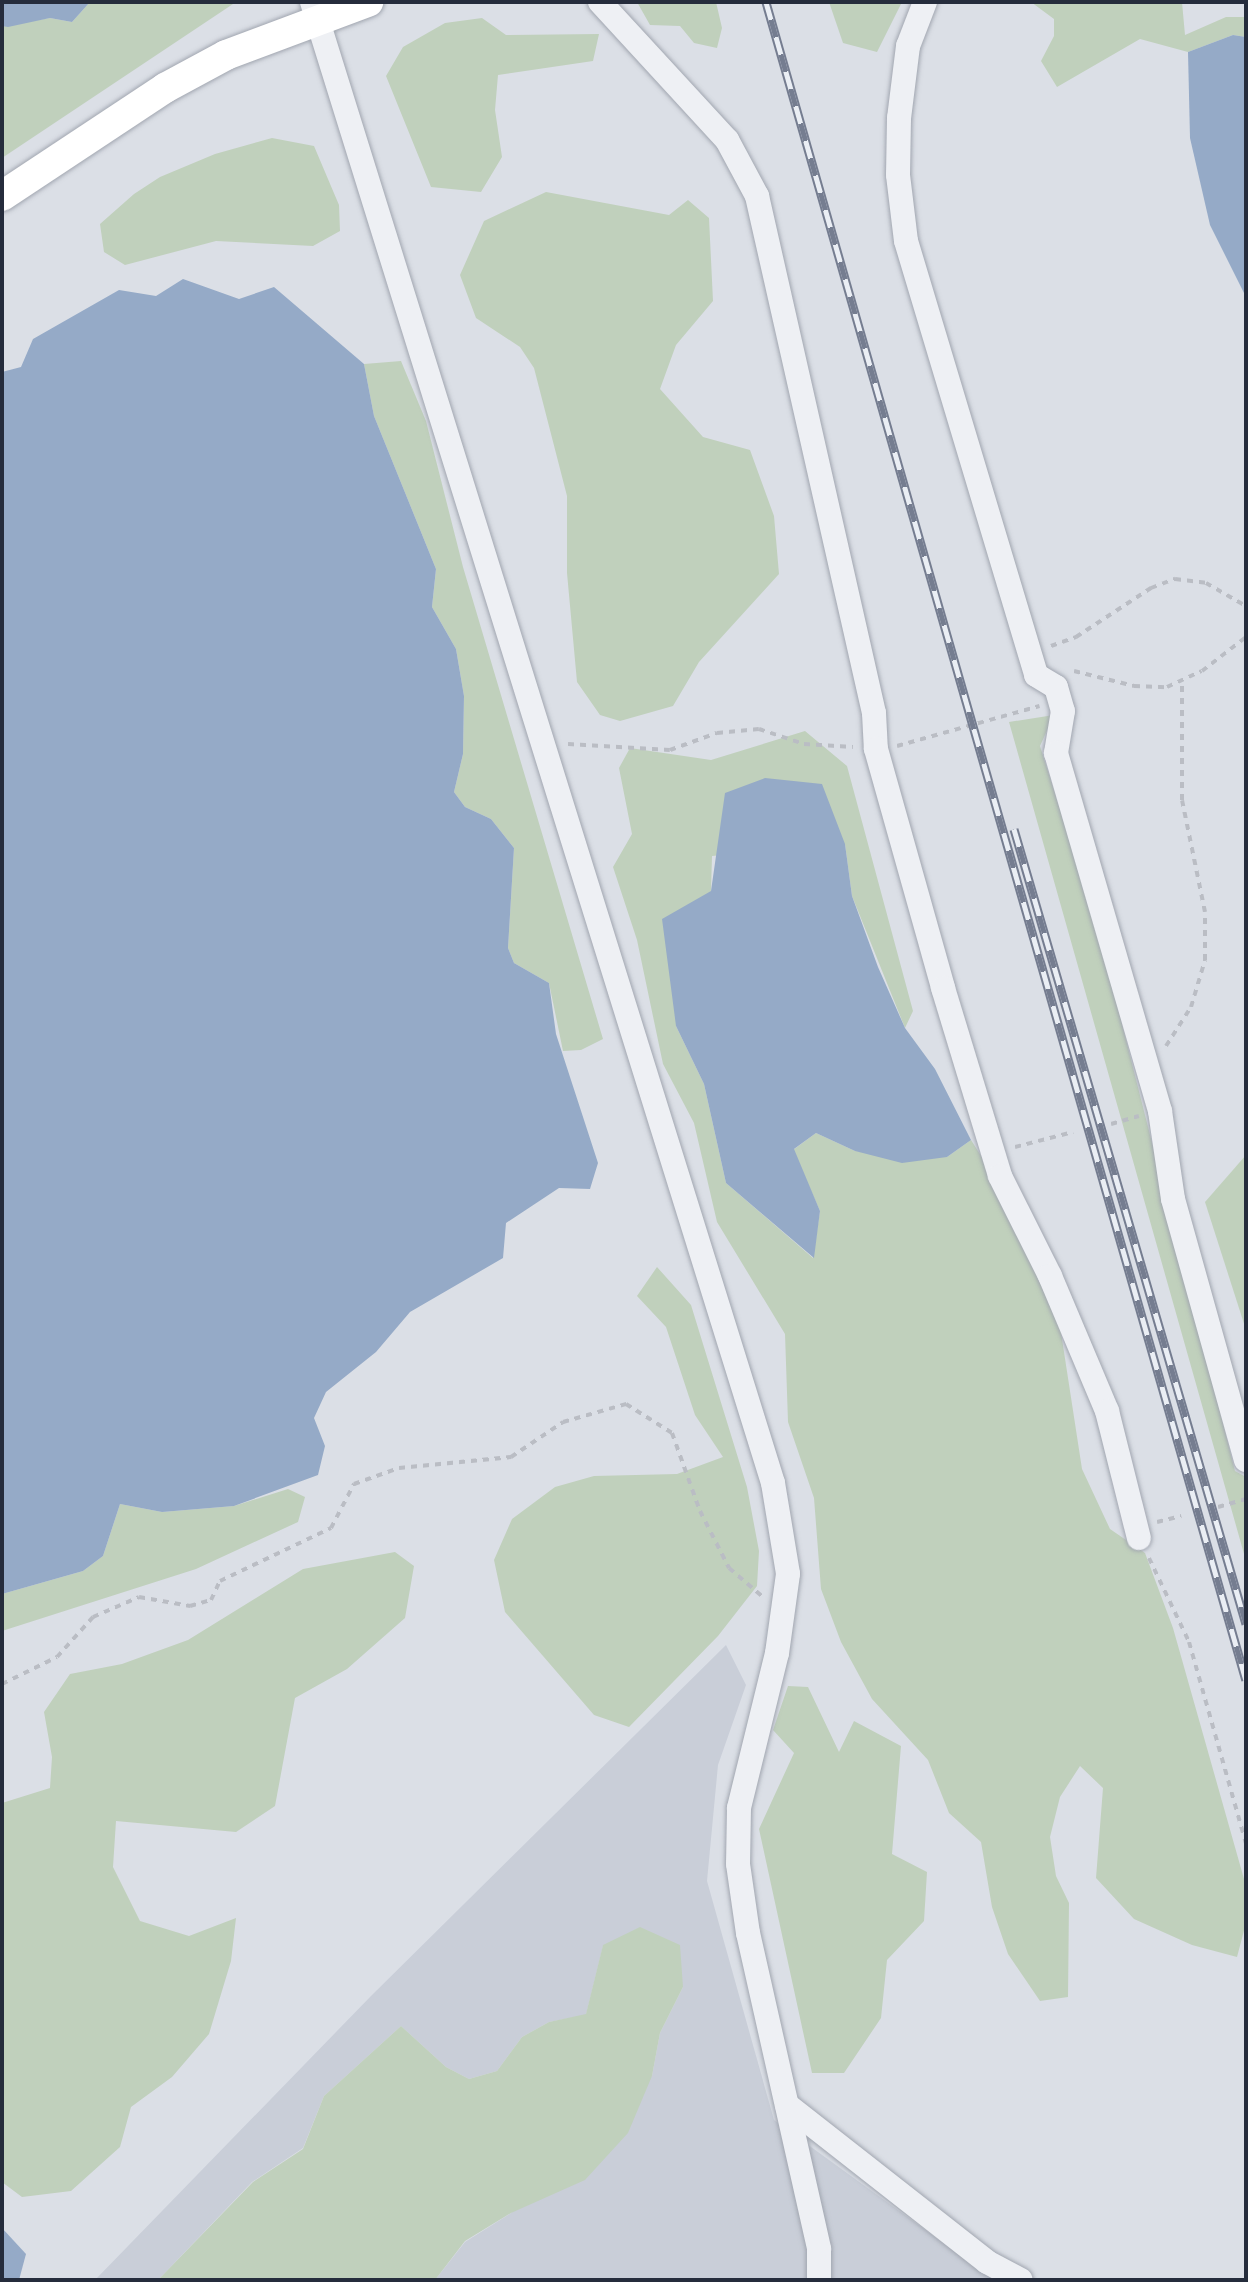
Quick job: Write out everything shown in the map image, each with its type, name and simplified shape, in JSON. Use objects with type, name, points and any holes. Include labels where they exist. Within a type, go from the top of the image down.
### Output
[{"type":"main road","points":[[2,196],[165,88],[313,10],[368,2]]},
{"type":"street","points":[[600,2],[727,140],[757,196],[874,713],[1000,1176],[1107,1411],[1139,1538]]},
{"type":"street","points":[[925,2],[908,46],[899,118],[898,175],[906,241],[1033,665],[1056,687],[1063,711],[1056,753],[1146,1078],[1160,1111],[1173,1199],[1246,1460]]},
{"type":"street","points":[[313,10],[773,1483],[788,1574],[782,1615],[739,1808],[738,1864],[748,1933],[819,2249],[819,2280]]},
{"type":"street","points":[[787,2105],[987,2262],[1021,2280]]},
{"type":"path","points":[[1033,665],[1151,588],[1175,579],[1206,583],[1246,606]]},
{"type":"path","points":[[1033,665],[1150,688],[1182,683],[1246,637]]},
{"type":"path","points":[[540,742],[670,750],[717,733],[759,729],[804,744],[883,741],[895,747],[1045,705],[1033,665]]},
{"type":"path","points":[[1146,1078],[1191,1007],[1205,960],[1205,912],[1182,800],[1182,683]]},
{"type":"path","points":[[1012,1136],[1016,1148],[1073,1132]]},
{"type":"path","points":[[2,1684],[57,1657],[93,1617],[139,1597],[190,1606],[211,1600],[220,1581],[331,1528],[354,1484],[399,1468],[511,1457],[563,1422],[626,1404],[672,1433],[700,1511],[729,1568],[782,1615]]},
{"type":"path","points":[[1218,1507],[1246,1499]]},
{"type":"path","points":[[1139,1538],[1189,1642],[1246,1843]]},
{"type":"shaded area","points":[[726,1645],[746,1685],[718,1765],[707,1881],[774,2120],[994,2280],[435,2280],[465,2242],[511,2213],[652,2076],[660,2033],[683,1987],[603,1946],[586,2015],[549,2022],[522,2037],[497,2071],[469,2079],[446,2067],[401,2026],[324,2096],[303,2148],[252,2182],[158,2280],[95,2280],[371,1996]]},
{"type":"green space","points":[[90,2],[236,2],[2,158],[2,26],[50,18],[72,22]]},
{"type":"green space","points":[[637,2],[716,2],[722,28],[717,48],[694,43],[680,26],[650,25]]},
{"type":"green space","points":[[829,2],[902,2],[877,52],[843,43]]},
{"type":"green space","points":[[1031,2],[1182,2],[1185,35],[1226,17],[1246,17],[1246,37],[1233,35],[1188,52],[1140,39],[1057,87],[1041,61],[1054,36],[1054,19]]},
{"type":"green space","points":[[482,18],[506,35],[599,34],[593,61],[498,75],[495,110],[502,157],[481,192],[431,187],[386,76],[403,47],[445,23]]},
{"type":"green space","points":[[272,138],[314,146],[339,205],[340,231],[313,246],[216,241],[125,265],[104,252],[100,224],[134,194],[160,177],[215,154]]},
{"type":"green space","points":[[546,192],[669,215],[688,200],[709,218],[713,301],[676,345],[660,389],[703,437],[750,450],[774,516],[779,574],[699,662],[673,706],[620,721],[600,715],[577,682],[567,573],[567,496],[534,368],[520,347],[476,318],[460,275],[484,221]]},
{"type":"green space","points":[[401,361],[426,421],[463,567],[603,1039],[581,1050],[563,1051],[549,983],[514,963],[508,948],[514,848],[491,819],[465,807],[454,792],[463,754],[464,696],[456,649],[432,607],[436,569],[374,416],[364,364]]},
{"type":"green space","points":[[1054,715],[1040,746],[1100,937],[1235,1471],[1246,1477],[1246,1561],[1009,722]]},
{"type":"green space","points":[[805,731],[847,766],[913,1011],[905,1028],[852,896],[845,844],[712,856],[711,891],[676,1026],[704,1084],[726,1183],[813,1258],[820,1211],[793,1150],[816,1133],[855,1151],[947,1157],[971,1140],[1021,1219],[1056,1300],[1082,1469],[1110,1529],[1145,1553],[1173,1628],[1246,1886],[1246,1923],[1237,1957],[1192,1945],[1134,1919],[1096,1878],[1103,1788],[1080,1766],[1060,1797],[1050,1837],[1056,1876],[1069,1903],[1068,1997],[1040,2001],[1008,1954],[992,1907],[981,1842],[949,1813],[928,1760],[872,1699],[841,1642],[821,1589],[814,1498],[788,1422],[785,1334],[717,1222],[694,1123],[663,1064],[637,940],[613,867],[632,834],[619,768],[630,748],[711,760]]},
{"type":"green space","points":[[1246,1155],[1246,1330],[1205,1202]]},
{"type":"green space","points":[[657,1267],[691,1305],[747,1487],[759,1551],[757,1586],[718,1636],[629,1727],[594,1715],[505,1612],[494,1560],[512,1519],[555,1487],[594,1476],[677,1474],[723,1457],[695,1415],[666,1327],[637,1296]]},
{"type":"green space","points":[[288,1489],[305,1497],[298,1522],[196,1569],[2,1631],[2,1594],[83,1571],[103,1556],[120,1504],[162,1512],[234,1506]]},
{"type":"green space","points":[[395,1552],[414,1566],[405,1618],[347,1669],[295,1698],[275,1806],[236,1832],[116,1821],[113,1867],[140,1921],[189,1936],[236,1918],[231,1961],[209,2034],[172,2077],[131,2107],[120,2147],[71,2191],[22,2197],[2,2182],[2,1803],[50,1788],[52,1757],[44,1712],[70,1674],[122,1664],[188,1640],[303,1569]]},
{"type":"green space","points":[[788,1686],[808,1687],[839,1752],[854,1721],[901,1746],[892,1854],[927,1872],[924,1921],[887,1960],[881,2018],[844,2073],[812,2073],[759,1829],[794,1753],[773,1730]]},
{"type":"green space","points":[[640,1927],[680,1945],[683,1987],[660,2033],[652,2076],[628,2133],[585,2180],[511,2213],[465,2241],[435,2280],[158,2280],[253,2182],[303,2149],[324,2096],[401,2026],[446,2067],[469,2079],[497,2071],[522,2037],[549,2022],[586,2014],[603,1945]]},
{"type":"water","points":[[2,2],[90,2],[72,22],[50,18],[8,27],[2,26]]},
{"type":"water","points":[[1233,35],[1246,37],[1246,297],[1210,225],[1190,138],[1188,52]]},
{"type":"water","points":[[183,279],[239,299],[274,287],[364,364],[374,416],[436,569],[432,607],[456,649],[464,696],[463,754],[454,792],[465,807],[491,819],[514,848],[508,948],[514,963],[549,983],[556,1034],[598,1163],[590,1189],[559,1188],[506,1223],[503,1258],[410,1312],[376,1352],[326,1392],[314,1418],[325,1446],[318,1475],[234,1506],[162,1512],[120,1504],[103,1556],[83,1571],[2,1594],[2,372],[21,367],[33,339],[119,290],[156,296]]},
{"type":"water","points":[[765,778],[822,784],[845,844],[852,896],[878,967],[905,1028],[935,1069],[971,1140],[947,1157],[902,1163],[855,1151],[816,1133],[794,1149],[820,1211],[814,1258],[726,1183],[704,1084],[676,1026],[662,919],[711,891],[725,793]]},
{"type":"water","points":[[2,2228],[26,2254],[19,2280],[2,2280]]},
{"type":"railway","points":[[766,2],[1246,1680]]},
{"type":"railway","points":[[1014,829],[1246,1624]]}]
